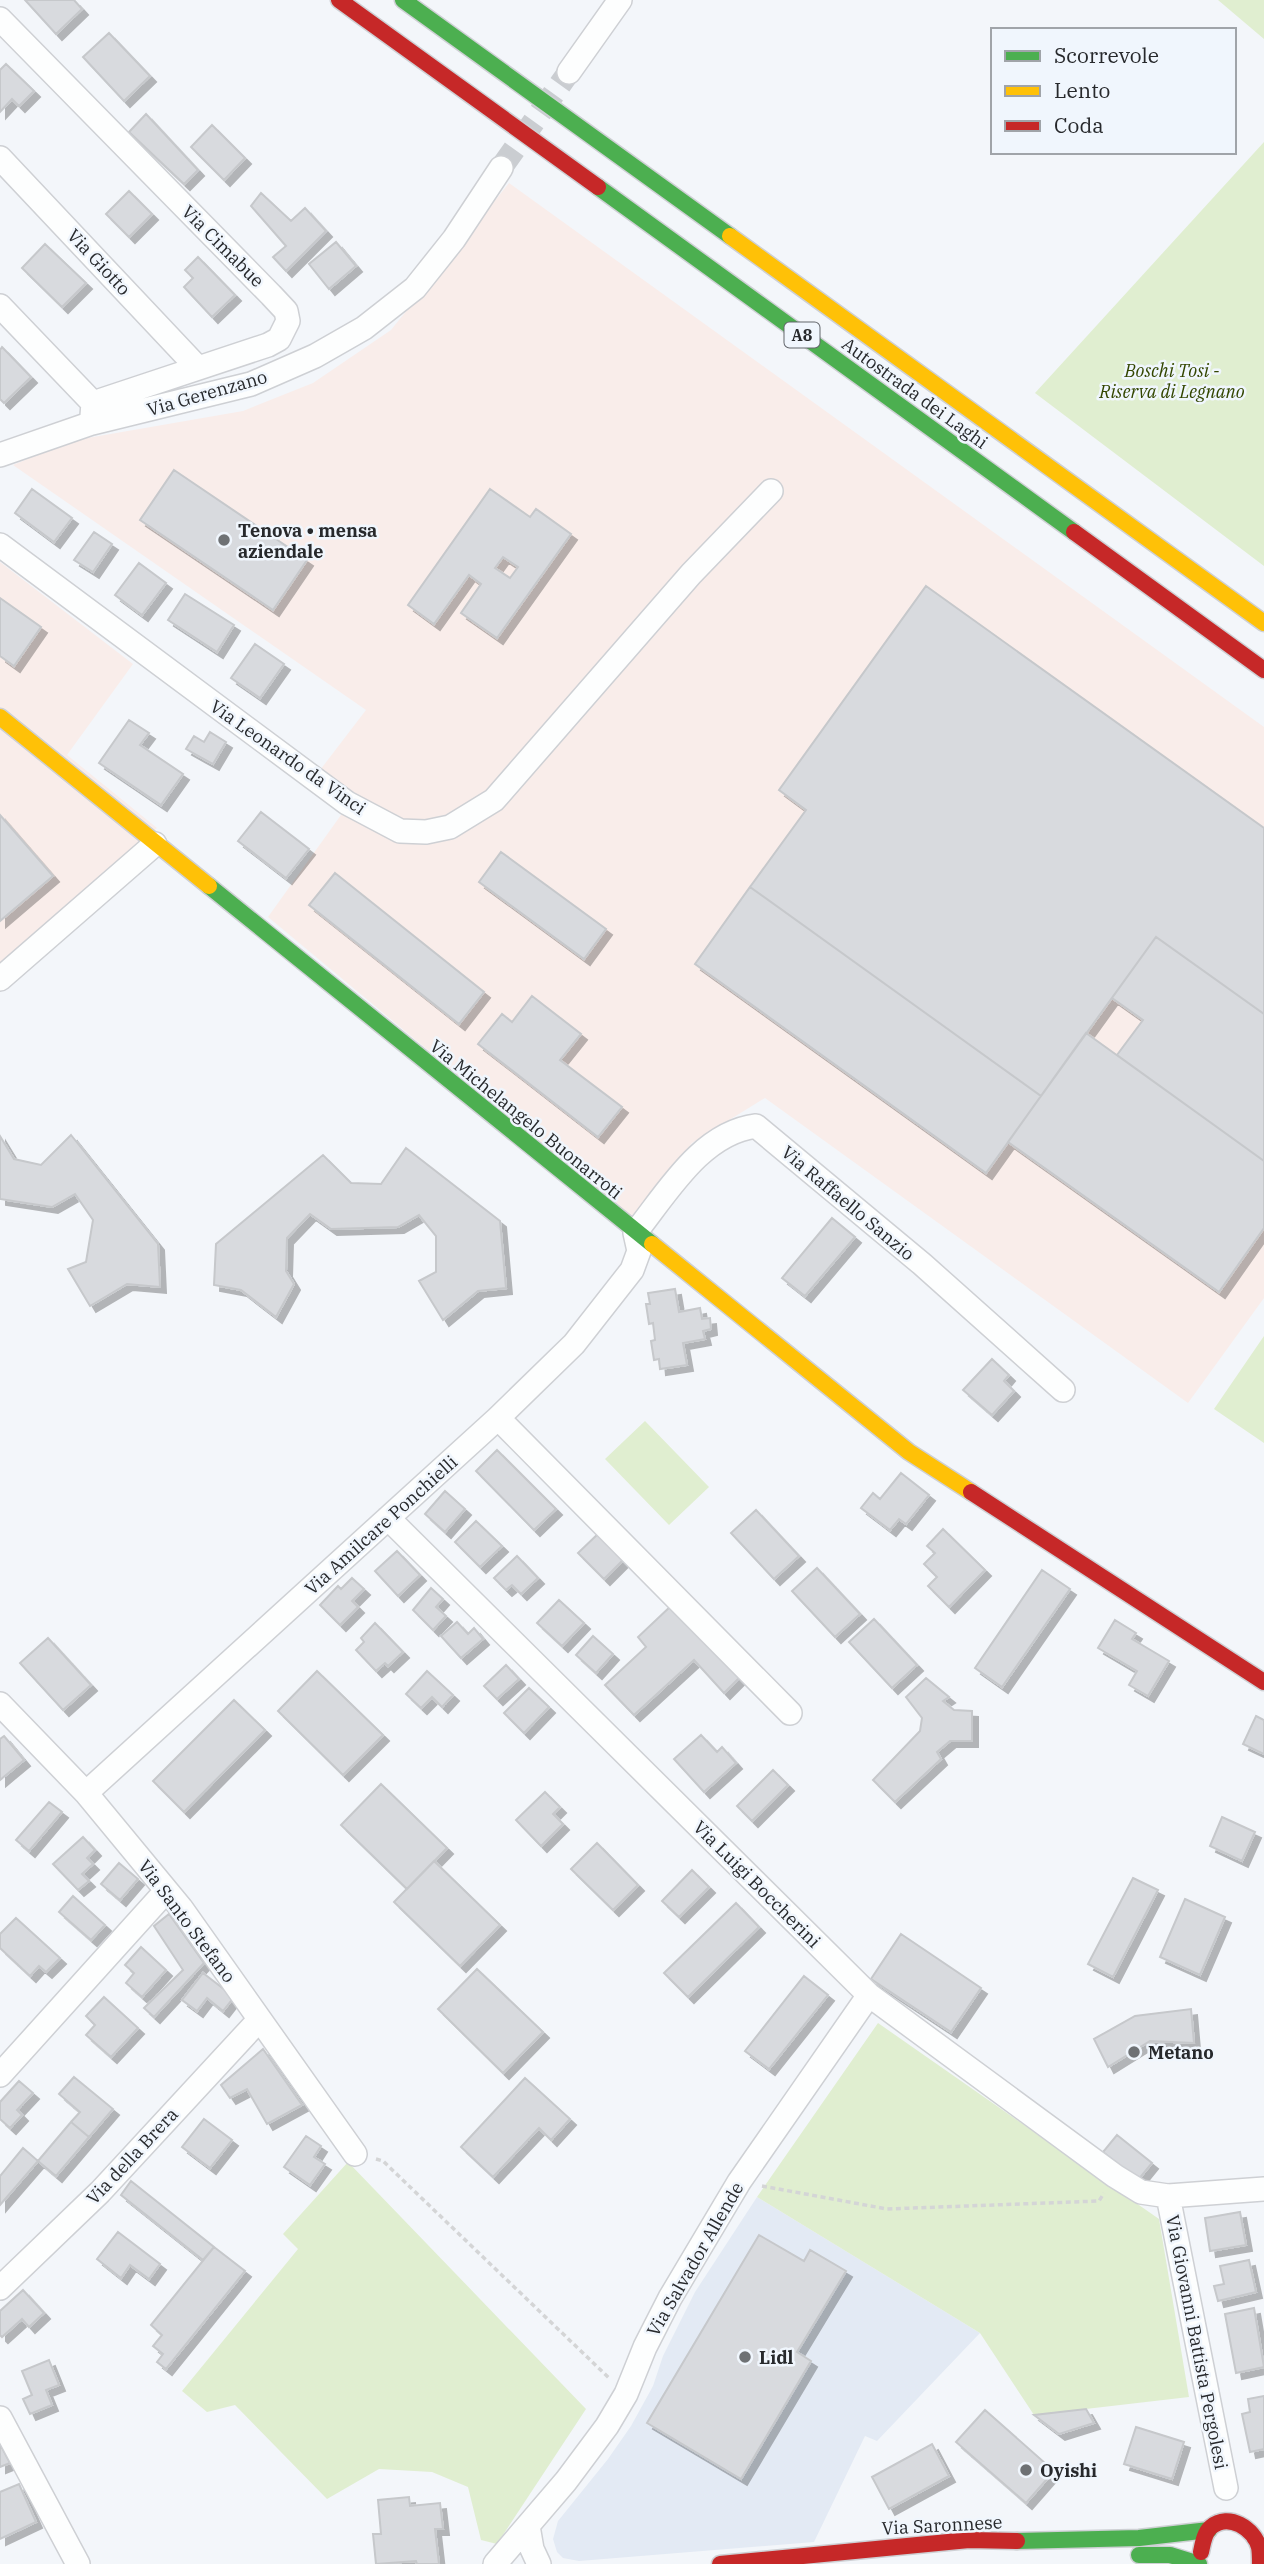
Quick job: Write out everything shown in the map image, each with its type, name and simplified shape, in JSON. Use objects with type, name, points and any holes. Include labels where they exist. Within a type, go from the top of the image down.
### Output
[{"type":"main road","name":"Autostrada dei Laghi","points":[[339,0],[1264,670]]},
{"type":"main road","name":"Autostrada dei Laghi","points":[[403,0],[1264,623]]},
{"type":"main road","name":"Via Michelangelo Buonarroti","points":[[0,718],[909,1452],[1264,1682]]},
{"type":"main road","name":"Via Saronnese","points":[[720,2564],[943,2541],[1103,2540],[1212,2527],[1232,2521],[1254,2527]]},
{"type":"main road","points":[[1123,2556],[1164,2553],[1201,2564],[1201,2547],[1212,2527]]},
{"type":"main road","points":[[1254,2527],[1260,2539],[1262,2559]]},
{"type":"main road","name":"Via Saronnese","points":[[1007,2557],[1042,2557]]},
{"type":"street","points":[[569,72],[620,0]]},
{"type":"street","name":"Via Cimabue","points":[[0,19],[286,311],[288,321],[279,339],[268,345],[197,367],[93,413]]},
{"type":"street","name":"Via Giotto","points":[[0,158],[197,367]]},
{"type":"street","name":"Via Gerenzano","points":[[0,456],[93,413],[251,384],[314,356],[364,328],[415,288],[454,239],[501,168]]},
{"type":"street","points":[[0,306],[93,413]]},
{"type":"street","name":"Via Leonardo da Vinci","points":[[0,545],[347,803],[400,831],[426,832],[450,828],[494,800],[691,574],[771,491]]},
{"type":"street","points":[[0,979],[155,844]]},
{"type":"street","name":"Via Raffaello Sanzio","points":[[635,1233],[701,1152],[741,1128],[755,1126],[922,1264],[1063,1390]]},
{"type":"street","name":"Via Amilcare Ponchielli","points":[[86,1793],[498,1418],[573,1344],[632,1270],[639,1251],[635,1233]]},
{"type":"street","points":[[498,1418],[790,1713]]},
{"type":"street","name":"Via Luigi Boccherini","points":[[388,1518],[869,1995],[1115,2176],[1141,2192],[1168,2196],[1264,2189]]},
{"type":"street","name":"Via Santo Stefano","points":[[0,1704],[86,1793],[166,1891],[355,2154]]},
{"type":"street","points":[[0,2076],[166,1891]]},
{"type":"street","name":"Via Salvador Allende","points":[[495,2564],[566,2481],[607,2426],[626,2394],[645,2347],[670,2298],[739,2182],[869,1995]]},
{"type":"street","name":"Via della Brera","points":[[0,2288],[100,2192],[259,2020]]},
{"type":"street","name":"Via Giovanni Battista Pergolesi","points":[[1168,2196],[1226,2488],[1254,2527]]},
{"type":"street","points":[[0,2418],[78,2564]]},
{"type":"street","name":"Via Giovanni Battista Pergolesi","points":[[1212,2527],[1226,2488]]},
{"type":"street","points":[[528,2526],[532,2549],[539,2564]]},
{"type":"path","points":[[355,2154],[383,2161],[626,2394]]},
{"type":"path","points":[[739,2182],[887,2209],[1099,2201],[1115,2176]]},
{"type":"shaded area","points":[[509,183],[1264,727],[1264,1298],[1188,1403],[765,1098],[692,1143],[633,1221],[268,917],[351,801],[317,774],[366,710],[13,465],[70,441],[243,411],[313,383],[391,330]]},
{"type":"shaded area","points":[[0,562],[133,664],[67,755],[157,828],[0,967]]},
{"type":"shaded area","points":[[757,2197],[980,2333],[877,2441],[865,2436],[814,2542],[579,2561],[563,2558],[557,2552],[553,2539],[558,2521],[631,2426],[653,2386],[663,2356],[695,2292]]},
{"type":"green space","points":[[1218,0],[1264,0],[1264,39]]},
{"type":"green space","name":"Boschi Tosi - Riserva di Legnano","points":[[1264,142],[1264,566],[1035,393]]},
{"type":"green space","points":[[1264,1336],[1264,1443],[1214,1409]]},
{"type":"green space","points":[[645,1421],[709,1487],[669,1525],[605,1459]]},
{"type":"green space","points":[[878,2023],[1159,2219],[1189,2397],[1034,2415],[980,2333],[757,2197]]},
{"type":"green space","points":[[348,2162],[586,2409],[497,2544],[481,2540],[468,2487],[432,2472],[379,2469],[327,2499],[235,2405],[207,2412],[182,2391],[298,2249],[283,2234]]},
{"type":"building","points":[[25,0],[74,0],[82,9],[56,34]]},
{"type":"building","points":[[109,33],[150,76],[124,101],[83,57]]},
{"type":"building","points":[[6,64],[34,91],[19,106],[12,99],[0,112],[0,70]]},
{"type":"building","points":[[146,114],[198,170],[184,184],[129,132]]},
{"type":"building","points":[[212,125],[245,158],[224,180],[191,147]]},
{"type":"building","points":[[129,191],[152,214],[129,237],[106,214]]},
{"type":"building","points":[[261,193],[291,221],[305,208],[326,231],[286,271],[273,257],[286,246],[251,206]]},
{"type":"building","points":[[336,242],[356,266],[329,289],[309,264]]},
{"type":"building","points":[[45,244],[86,283],[62,307],[22,268]]},
{"type":"building","points":[[198,257],[235,295],[212,317],[184,287],[193,278],[185,270]]},
{"type":"building","points":[[2,347],[31,377],[4,403],[0,399]]},
{"type":"building","name":"Tenova • mensa aziendale","points":[[174,470],[307,560],[273,610],[140,520]]},
{"type":"building","points":[[32,489],[72,518],[54,542],[15,513]]},
{"type":"building","points":[[490,489],[530,517],[536,509],[571,534],[497,638],[461,613],[481,584],[469,575],[434,624],[408,605]],"holes":[[[503,557],[518,567],[510,578],[495,568]]]},
{"type":"building","points":[[94,532],[112,544],[93,572],[74,560]]},
{"type":"building","points":[[139,563],[166,583],[142,615],[115,595]]},
{"type":"building","points":[[926,586],[1264,828],[1264,1014],[1156,937],[1041,1096],[750,887],[806,810],[779,790]]},
{"type":"building","points":[[185,594],[234,625],[217,652],[168,620]]},
{"type":"building","points":[[0,598],[41,627],[14,666],[0,656]]},
{"type":"building","points":[[255,644],[284,664],[260,698],[231,678]]},
{"type":"building","points":[[129,720],[149,733],[140,745],[183,774],[161,805],[99,763]]},
{"type":"building","points":[[210,732],[226,742],[213,764],[186,749],[194,736],[204,742]]},
{"type":"building","points":[[261,812],[309,849],[286,878],[238,841]]},
{"type":"building","points":[[0,815],[53,876],[0,921]]},
{"type":"building","points":[[501,852],[606,929],[584,959],[479,882]]},
{"type":"building","points":[[335,873],[484,992],[459,1024],[309,905]]},
{"type":"building","points":[[750,887],[1041,1096],[986,1173],[695,964]]},
{"type":"building","points":[[1156,937],[1264,1014],[1264,1161],[1117,1055],[1143,1020],[1112,998]]},
{"type":"building","points":[[532,996],[581,1034],[560,1060],[622,1107],[598,1137],[478,1044],[502,1014],[512,1022]]},
{"type":"building","points":[[1086,1033],[1264,1161],[1264,1228],[1219,1292],[1008,1142]]},
{"type":"building","points":[[71,1135],[158,1244],[160,1287],[127,1284],[90,1306],[68,1269],[86,1262],[93,1220],[75,1194],[52,1207],[0,1199],[0,1136],[14,1159],[41,1165]]},
{"type":"building","points":[[406,1148],[500,1221],[506,1288],[478,1291],[443,1320],[419,1281],[436,1272],[436,1236],[419,1215],[398,1227],[331,1229],[310,1214],[287,1238],[286,1271],[294,1284],[276,1317],[241,1290],[214,1285],[216,1244],[323,1155],[351,1183],[381,1184]]},
{"type":"building","points":[[832,1218],[855,1237],[805,1296],[782,1278]]},
{"type":"building","points":[[675,1289],[679,1312],[700,1308],[702,1319],[710,1318],[711,1329],[703,1331],[705,1339],[683,1343],[687,1365],[660,1369],[659,1359],[654,1360],[651,1341],[655,1340],[653,1323],[649,1324],[646,1304],[650,1304],[648,1293]]},
{"type":"building","points":[[992,1359],[1009,1375],[1004,1381],[1014,1391],[992,1415],[963,1390]]},
{"type":"building","points":[[497,1450],[556,1509],[534,1530],[476,1471]]},
{"type":"building","points":[[901,1473],[929,1495],[906,1524],[899,1519],[890,1530],[861,1508],[873,1493],[880,1499]]},
{"type":"building","points":[[445,1491],[465,1509],[445,1532],[425,1514]]},
{"type":"building","points":[[756,1510],[799,1556],[774,1579],[731,1533]]},
{"type":"building","points":[[476,1521],[502,1546],[480,1567],[455,1542]]},
{"type":"building","points":[[943,1529],[985,1570],[949,1607],[928,1586],[937,1577],[924,1564],[935,1553],[927,1546]]},
{"type":"building","points":[[600,1532],[625,1558],[604,1579],[578,1553]]},
{"type":"building","points":[[397,1551],[420,1575],[398,1596],[375,1571]]},
{"type":"building","points":[[517,1556],[538,1578],[521,1594],[512,1585],[506,1590],[494,1578]]},
{"type":"building","points":[[817,1568],[860,1614],[835,1637],[792,1591]]},
{"type":"building","points":[[1042,1570],[1070,1589],[1002,1687],[975,1668]]},
{"type":"building","points":[[352,1578],[364,1589],[352,1601],[358,1607],[340,1625],[320,1605],[338,1586],[341,1589]]},
{"type":"building","points":[[431,1588],[443,1599],[436,1607],[446,1616],[433,1630],[413,1610]]},
{"type":"building","points":[[559,1600],[584,1623],[562,1646],[537,1623]]},
{"type":"building","points":[[672,1605],[740,1677],[724,1693],[694,1660],[634,1715],[605,1685],[646,1647],[638,1637]]},
{"type":"building","points":[[874,1619],[917,1665],[892,1688],[849,1642]]},
{"type":"building","points":[[1115,1620],[1136,1633],[1132,1639],[1169,1661],[1148,1696],[1129,1685],[1137,1671],[1098,1648]]},
{"type":"building","points":[[457,1622],[468,1634],[474,1628],[483,1639],[461,1658],[441,1636]]},
{"type":"building","points":[[375,1623],[403,1652],[388,1666],[385,1663],[376,1671],[356,1650],[364,1642],[361,1638]]},
{"type":"building","points":[[593,1636],[613,1654],[596,1673],[576,1655]]},
{"type":"building","points":[[48,1638],[91,1685],[63,1710],[20,1663]]},
{"type":"building","points":[[506,1665],[519,1679],[497,1699],[484,1686]]},
{"type":"building","points":[[317,1671],[383,1735],[343,1775],[278,1711]]},
{"type":"building","points":[[427,1671],[453,1695],[442,1707],[432,1697],[421,1708],[406,1694]]},
{"type":"building","points":[[926,1678],[949,1697],[943,1701],[954,1710],[972,1711],[972,1741],[950,1741],[937,1752],[941,1759],[895,1802],[873,1780],[920,1731],[922,1718],[906,1697]]},
{"type":"building","points":[[529,1688],[549,1707],[524,1733],[504,1713]]},
{"type":"building","points":[[234,1700],[265,1730],[184,1812],[153,1781]]},
{"type":"building","points":[[1256,1716],[1264,1720],[1264,1754],[1243,1744]]},
{"type":"building","points":[[701,1735],[717,1752],[722,1747],[736,1763],[704,1792],[674,1759]]},
{"type":"building","points":[[4,1736],[24,1760],[0,1780],[0,1739]]},
{"type":"building","points":[[773,1770],[788,1785],[752,1821],[737,1806]]},
{"type":"building","points":[[381,1784],[447,1848],[407,1889],[341,1825]]},
{"type":"building","points":[[545,1792],[560,1807],[553,1814],[563,1824],[541,1846],[516,1820]]},
{"type":"building","points":[[49,1802],[62,1812],[29,1851],[16,1840]]},
{"type":"building","points":[[1222,1817],[1255,1832],[1242,1861],[1210,1846]]},
{"type":"building","points":[[83,1837],[95,1850],[87,1858],[93,1864],[82,1874],[89,1881],[78,1890],[53,1864]]},
{"type":"building","points":[[597,1843],[638,1885],[613,1910],[571,1869]]},
{"type":"building","points":[[434,1861],[500,1925],[460,1966],[394,1902]]},
{"type":"building","points":[[119,1863],[138,1879],[120,1900],[101,1884]]},
{"type":"building","points":[[692,1870],[709,1887],[679,1917],[662,1901]]},
{"type":"building","points":[[1133,1878],[1158,1890],[1113,1977],[1088,1964]]},
{"type":"building","points":[[73,1896],[105,1925],[91,1940],[59,1912]]},
{"type":"building","points":[[1185,1899],[1225,1917],[1200,1975],[1160,1957]]},
{"type":"building","points":[[736,1903],[759,1927],[688,1997],[664,1973]]},
{"type":"building","points":[[169,1914],[204,1963],[154,2017],[144,2008],[183,1970],[154,1926]]},
{"type":"building","points":[[16,1918],[60,1958],[46,1972],[39,1966],[30,1976],[0,1948],[0,1934]]},
{"type":"building","points":[[901,1934],[981,1988],[951,2032],[871,1979]]},
{"type":"building","points":[[141,1947],[166,1970],[142,1997],[126,1983],[134,1973],[125,1965]]},
{"type":"building","points":[[477,1969],[543,2032],[503,2073],[438,2009]]},
{"type":"building","points":[[203,1973],[234,1997],[223,2011],[207,1998],[197,2011],[182,2000]]},
{"type":"building","points":[[804,1976],[828,1995],[769,2069],[745,2051]]},
{"type":"building","points":[[104,1997],[138,2028],[111,2057],[86,2035],[95,2025],[86,2016]]},
{"type":"building","points":[[1191,2009],[1194,2043],[1150,2041],[1108,2067],[1094,2039],[1135,2016]]},
{"type":"building","points":[[263,2049],[302,2105],[267,2124],[247,2089],[230,2098],[221,2085]]},
{"type":"building","points":[[74,2077],[113,2109],[89,2137],[71,2122],[80,2112],[59,2094]]},
{"type":"building","points":[[525,2078],[570,2119],[551,2140],[539,2128],[493,2177],[461,2147]]},
{"type":"building","points":[[19,2081],[33,2093],[17,2110],[22,2115],[10,2128],[0,2119],[0,2102]]},
{"type":"building","points":[[204,2119],[232,2140],[210,2168],[182,2147]]},
{"type":"building","points":[[71,2122],[89,2137],[56,2176],[38,2161]]},
{"type":"building","points":[[1117,2135],[1152,2163],[1138,2180],[1103,2152]]},
{"type":"building","points":[[306,2136],[321,2146],[314,2157],[325,2164],[310,2185],[284,2167]]},
{"type":"building","points":[[23,2148],[38,2161],[0,2205],[0,2176]]},
{"type":"building","points":[[131,2181],[214,2247],[203,2260],[121,2195]]},
{"type":"building","points":[[1240,2212],[1246,2245],[1210,2251],[1205,2218]]},
{"type":"building","points":[[118,2232],[160,2264],[149,2279],[130,2265],[121,2278],[97,2259]]},
{"type":"building","name":"Lidl","points":[[759,2235],[804,2261],[810,2250],[846,2271],[797,2352],[811,2361],[741,2479],[647,2423]]},
{"type":"building","points":[[214,2247],[245,2271],[166,2369],[157,2362],[163,2354],[153,2346],[162,2335],[151,2325]]},
{"type":"building","points":[[1249,2260],[1256,2292],[1218,2301],[1214,2286],[1224,2284],[1220,2266]]},
{"type":"building","points":[[23,2290],[44,2313],[29,2327],[22,2319],[2,2337],[0,2311]]},
{"type":"building","points":[[1254,2308],[1264,2367],[1236,2373],[1225,2314]]},
{"type":"building","points":[[49,2360],[59,2385],[46,2390],[52,2405],[30,2414],[23,2399],[32,2395],[22,2371]]},
{"type":"building","points":[[1264,2396],[1264,2449],[1250,2452],[1242,2414],[1250,2412],[1248,2399]]},
{"type":"building","points":[[1086,2409],[1094,2423],[1059,2434],[1034,2415]]},
{"type":"building","points":[[985,2410],[1054,2471],[1026,2503],[956,2442]]},
{"type":"building","points":[[1136,2427],[1184,2442],[1172,2479],[1124,2464]]},
{"type":"building","points":[[0,2444],[10,2463],[0,2467]]},
{"type":"building","points":[[932,2444],[949,2476],[889,2509],[872,2477]]},
{"type":"building","points":[[19,2484],[36,2522],[0,2539],[0,2492]]},
{"type":"building","points":[[409,2497],[410,2506],[440,2503],[443,2529],[435,2529],[439,2564],[417,2564],[416,2561],[376,2564],[373,2534],[381,2534],[378,2500]]},
{"type":"tunnel","points":[[501,168],[569,72]]},
{"type":"traffic: fast","points":[[403,0],[730,236]]},
{"type":"traffic: fast","points":[[598,187],[1074,532]]},
{"type":"traffic: fast","points":[[209,886],[652,1244]]},
{"type":"traffic: fast","points":[[1017,2541],[1139,2538],[1209,2530]]},
{"type":"traffic: fast","points":[[1139,2555],[1170,2555],[1199,2564]]},
{"type":"traffic: slow","points":[[730,236],[1264,623]]},
{"type":"traffic: slow","points":[[0,717],[209,886]]},
{"type":"traffic: slow","points":[[652,1244],[909,1452],[971,1492]]},
{"type":"traffic: jam","points":[[339,0],[598,187]]},
{"type":"traffic: jam","points":[[1074,532],[1264,670]]},
{"type":"traffic: jam","points":[[971,1492],[1264,1682]]},
{"type":"traffic: jam","points":[[1201,2552],[1205,2535],[1211,2527],[1225,2521],[1233,2522],[1246,2529],[1256,2540],[1260,2564]]},
{"type":"traffic: jam","points":[[720,2564],[969,2540],[1017,2541]]},
{"type":"place","name":"Tenova • mensa aziendale","points":[[224,540]]},
{"type":"place","name":"Metano","points":[[1134,2052]]},
{"type":"place","name":"Lidl","points":[[745,2357]]},
{"type":"place","name":"Oyishi","points":[[1026,2470]]}]
